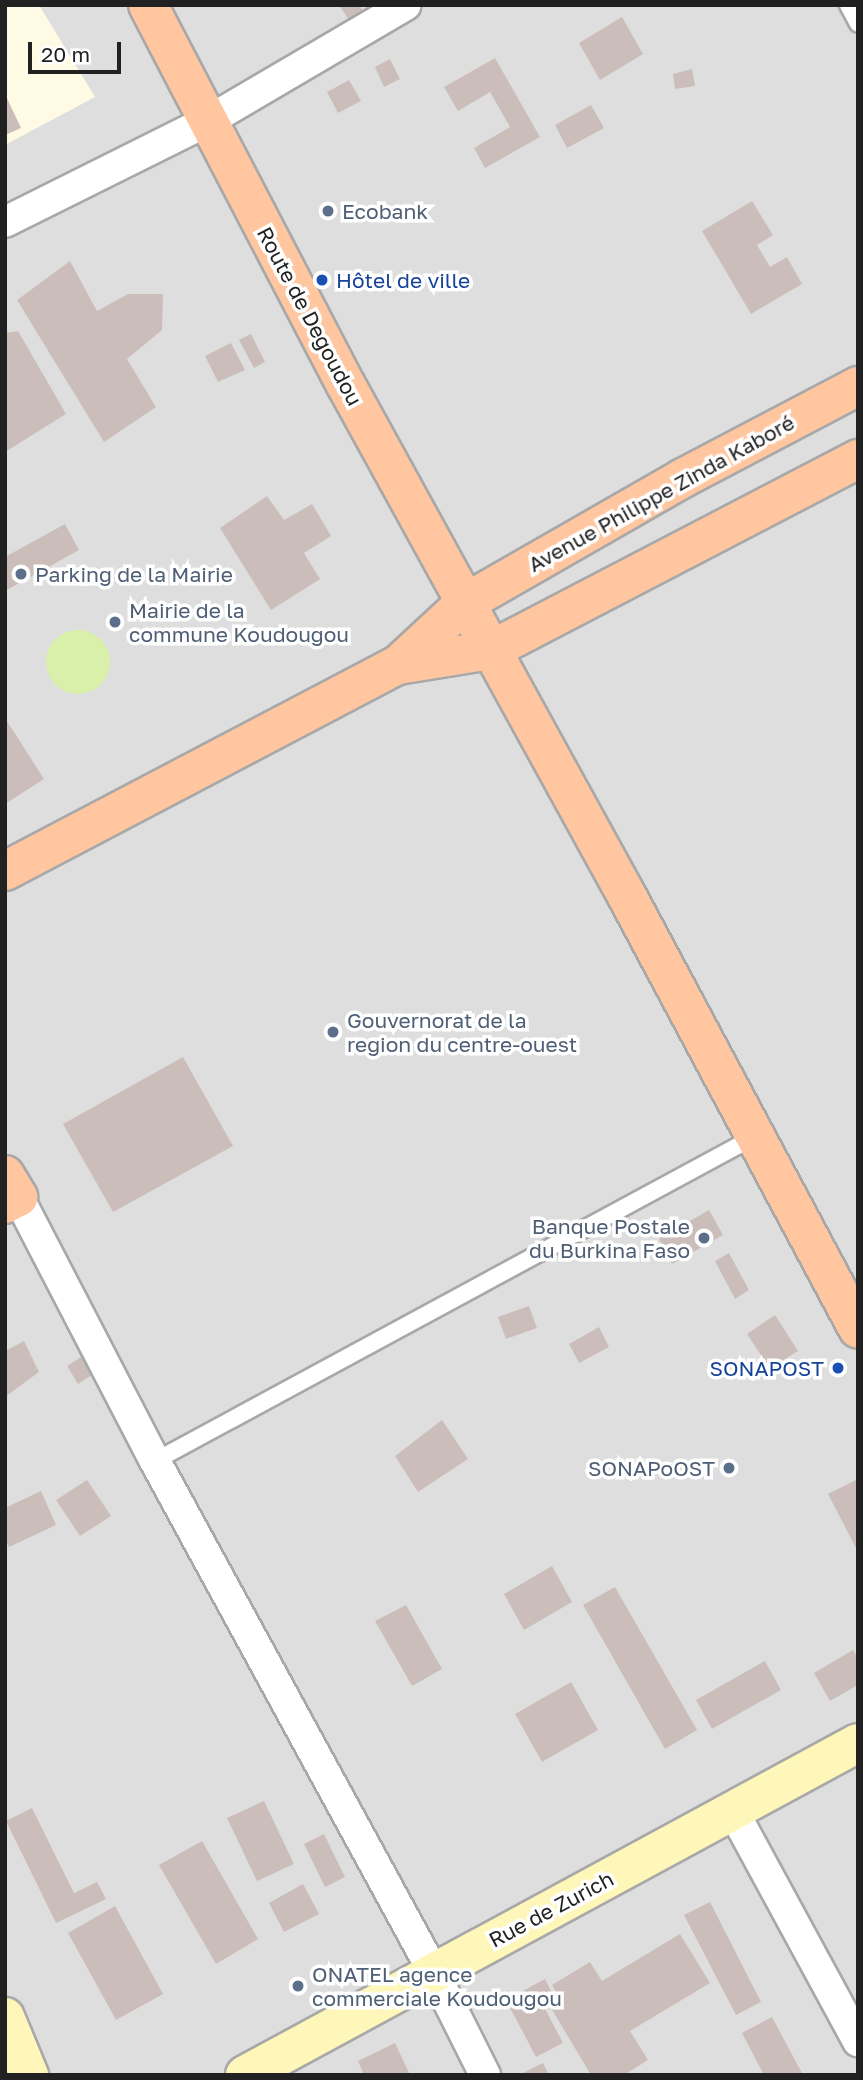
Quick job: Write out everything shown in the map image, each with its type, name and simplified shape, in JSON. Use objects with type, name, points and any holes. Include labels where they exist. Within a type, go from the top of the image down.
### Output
[{"type":"main road","name":"Route de Degoudou","points":[[148,5],[346,385],[628,898],[858,1328]]},
{"type":"main road","name":"Avenue Philippe Zinda Kaboré","points":[[478,626],[683,478],[858,386]]},
{"type":"main road","points":[[5,871],[398,665],[478,626],[858,459]]},
{"type":"main road","points":[[398,665],[478,626]]},
{"type":"main road","name":"Rue de Zurich","points":[[245,2075],[858,1744]]},
{"type":"main road","points":[[5,2017],[29,2075]]},
{"type":"street","points":[[5,222],[208,121],[406,5]]},
{"type":"street","points":[[9,1192],[434,1973],[485,2075]]},
{"type":"street","points":[[733,1811],[858,2041]]},
{"type":"lane","points":[[848,5],[858,24]]},
{"type":"lane","points":[[155,1461],[754,1137]]},
{"type":"shaded area","points":[[5,5],[858,5],[858,2075],[5,2075]]},
{"type":"shaded area","points":[[5,5],[39,5],[95,97],[5,145]]},
{"type":"green space","points":[[78,630],[96,636],[104,644],[110,662],[104,680],[96,688],[78,694],[60,688],[52,680],[46,662],[52,644],[60,636]]},
{"type":"building","points":[[339,5],[359,5],[363,11],[349,20]]},
{"type":"building","points":[[622,17],[643,54],[600,80],[579,43]]},
{"type":"building","points":[[495,58],[540,137],[485,168],[474,148],[510,127],[490,92],[458,111],[444,87]]},
{"type":"building","points":[[390,59],[400,79],[384,87],[375,67]]},
{"type":"building","points":[[692,69],[695,86],[675,89],[673,74]]},
{"type":"building","points":[[349,80],[361,101],[338,113],[327,92]]},
{"type":"building","points":[[5,94],[21,128],[5,135]]},
{"type":"building","points":[[591,105],[604,128],[567,148],[555,125]]},
{"type":"building","points":[[752,201],[773,235],[757,245],[770,267],[787,257],[802,284],[751,314],[702,231]]},
{"type":"building","points":[[70,261],[97,311],[128,294],[163,294],[162,330],[127,359],[156,407],[104,442],[17,300]]},
{"type":"building","points":[[18,331],[66,414],[5,452],[5,333]]},
{"type":"building","points":[[251,334],[265,362],[254,368],[239,340]]},
{"type":"building","points":[[231,343],[245,370],[218,382],[205,356]]},
{"type":"building","points":[[267,496],[284,520],[312,504],[331,536],[304,553],[320,579],[271,610],[220,528]]},
{"type":"building","name":"Parking de la Mairie","points":[[65,524],[79,550],[5,591],[5,557]]},
{"type":"building","points":[[5,718],[44,779],[5,804]]},
{"type":"building","points":[[183,1057],[233,1146],[113,1212],[63,1124]]},
{"type":"building","points":[[709,1210],[723,1235],[672,1264],[659,1239]]},
{"type":"building","points":[[729,1253],[749,1290],[735,1299],[715,1261]]},
{"type":"building","points":[[529,1306],[537,1328],[506,1339],[498,1317]]},
{"type":"building","points":[[775,1315],[798,1351],[770,1369],[747,1334]]},
{"type":"building","points":[[599,1327],[609,1347],[579,1363],[569,1344]]},
{"type":"building","points":[[24,1341],[39,1372],[5,1397],[5,1351]]},
{"type":"building","points":[[81,1357],[92,1375],[78,1384],[67,1366]]},
{"type":"building","points":[[442,1420],[468,1459],[418,1492],[395,1456]]},
{"type":"building","points":[[858,1479],[858,1552],[828,1494]]},
{"type":"building","points":[[87,1480],[111,1516],[80,1536],[56,1500]]},
{"type":"building","points":[[41,1491],[56,1525],[9,1547],[5,1539],[5,1508]]},
{"type":"building","points":[[552,1566],[572,1602],[524,1630],[504,1594]]},
{"type":"building","points":[[615,1587],[697,1730],[665,1749],[583,1605]]},
{"type":"building","points":[[406,1605],[442,1669],[412,1686],[375,1621]]},
{"type":"building","points":[[853,1650],[858,1658],[858,1685],[830,1701],[814,1673]]},
{"type":"building","points":[[765,1661],[781,1690],[712,1729],[696,1700]]},
{"type":"building","points":[[571,1682],[598,1730],[542,1762],[515,1714]]},
{"type":"building","points":[[264,1801],[294,1864],[257,1881],[227,1818]]},
{"type":"building","points":[[32,1808],[74,1893],[97,1882],[106,1899],[56,1923],[6,1821]]},
{"type":"building","points":[[324,1834],[345,1877],[325,1887],[304,1844]]},
{"type":"building","points":[[202,1841],[258,1939],[216,1964],[159,1865]]},
{"type":"building","points":[[303,1884],[319,1914],[284,1932],[269,1903]]},
{"type":"building","points":[[710,1902],[761,2002],[736,2015],[684,1915]]},
{"type":"building","points":[[115,1906],[163,1994],[116,2020],[68,1933]]},
{"type":"building","points":[[680,1934],[710,1983],[630,2031],[648,2060],[624,2075],[591,2075],[551,2008],[562,2002],[552,1985],[590,1962],[602,1981]]},
{"type":"building","points":[[545,1979],[555,1999],[543,2005],[563,2043],[536,2057],[506,2000]]},
{"type":"building","points":[[772,2017],[803,2075],[764,2075],[742,2033]]},
{"type":"building","points":[[395,2043],[410,2075],[364,2075],[358,2061]]},
{"type":"building","points":[[543,2063],[549,2075],[519,2075]]},
{"type":"place","name":"Ecobank","points":[[328,211]]},
{"type":"place","name":"Hôtel de ville","points":[[322,280]]},
{"type":"place","name":"Parking de la Mairie","points":[[21,574]]},
{"type":"place","name":"Mairie de la commune Koudougou","points":[[115,622]]},
{"type":"place","name":"Gouvernorat de la region du centre-ouest","points":[[333,1032]]},
{"type":"place","name":"Banque Postale du Burkina Faso","points":[[704,1238]]},
{"type":"place","name":"SONAPOST","points":[[838,1368]]},
{"type":"place","name":"SONAPoOST","points":[[729,1468]]},
{"type":"place","name":"ONATEL agence commerciale Koudougou","points":[[298,1986]]}]
